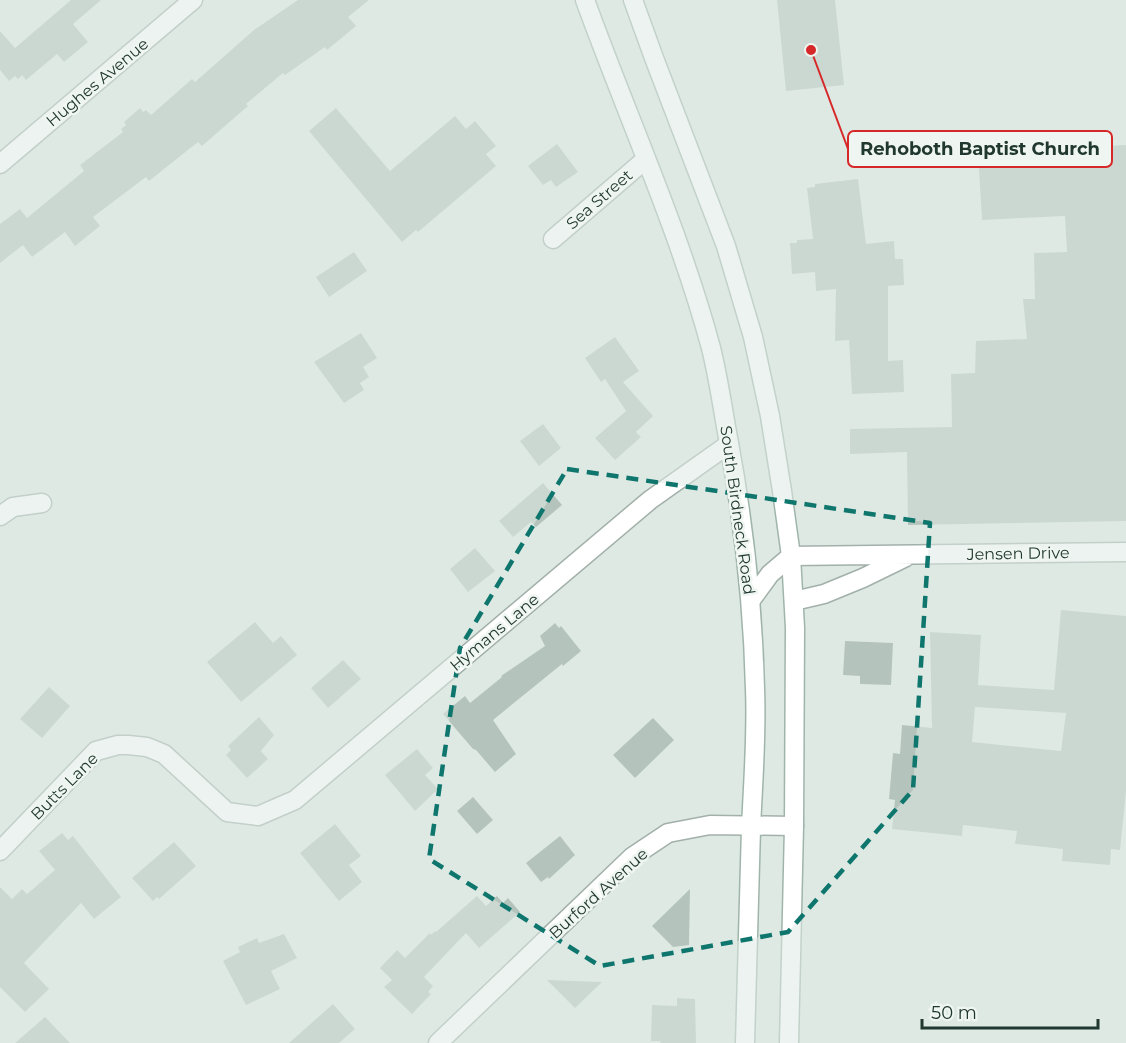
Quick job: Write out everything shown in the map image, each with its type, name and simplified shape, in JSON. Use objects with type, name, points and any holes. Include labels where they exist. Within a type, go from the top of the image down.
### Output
[{"type":"street","name":"Hughes Avenue","points":[[0,164],[193,0]]},
{"type":"street","name":"South Birdneck Road","points":[[585,0],[676,236],[702,319],[721,390],[738,494],[751,600],[756,742],[745,1043]]},
{"type":"street","points":[[633,0],[726,246],[753,337],[770,416],[791,556],[795,628],[794,826],[789,1043]]},
{"type":"street","name":"Sea Street","points":[[553,238],[646,159]]},
{"type":"street","name":"Hymans Lane","points":[[258,816],[295,800],[650,500],[729,444]]},
{"type":"street","points":[[0,516],[13,507],[42,503]]},
{"type":"street","name":"Jensen Drive","points":[[791,556],[1126,552]]},
{"type":"street","name":"Jensen Drive","points":[[794,601],[824,594],[863,578],[910,554]]},
{"type":"street","points":[[751,600],[770,574],[791,556]]},
{"type":"street","name":"Butts Lane","points":[[0,851],[96,751],[118,745],[147,747],[164,754],[227,812],[258,816]]},
{"type":"street","name":"Burford Avenue","points":[[438,1043],[632,857],[668,833],[710,825],[794,826]]},
{"type":"highlighted area","points":[[567,469],[930,523],[913,790],[788,932],[600,966],[429,859],[460,648]]},
{"type":"building","points":[[71,0],[101,0],[73,24],[88,42],[64,62],[57,54],[26,80],[22,75],[18,79],[15,76],[9,81],[0,70],[0,31],[15,48]]},
{"type":"building","points":[[298,0],[369,0],[348,17],[356,26],[327,50],[325,47],[285,75],[283,73],[202,146],[198,142],[149,181],[146,177],[93,217],[100,226],[75,246],[65,232],[32,257],[23,245],[0,263],[0,224],[20,209],[27,218],[84,171],[80,165],[123,132],[121,129],[126,125],[124,122],[140,108],[151,115],[192,79],[195,82],[254,30]]},
{"type":"building","points":[[777,0],[835,0],[844,85],[786,91]]},
{"type":"building","points":[[336,108],[390,171],[455,116],[466,129],[475,121],[496,146],[486,154],[496,166],[418,232],[416,230],[402,242],[309,131]]},
{"type":"building","points":[[557,144],[578,172],[556,187],[551,180],[543,185],[528,166]]},
{"type":"building","points":[[1126,145],[1126,521],[908,525],[907,452],[850,454],[850,429],[952,427],[951,374],[975,373],[976,341],[1027,339],[1023,299],[1035,299],[1034,253],[1067,252],[1065,216],[982,220],[978,152]]},
{"type":"building","points":[[858,179],[866,244],[894,241],[895,259],[903,259],[904,285],[888,286],[888,361],[903,360],[904,392],[852,394],[849,340],[835,341],[836,289],[816,291],[815,272],[792,274],[790,243],[813,239],[807,188],[815,187],[815,184]]},
{"type":"building","points":[[354,252],[367,271],[329,297],[316,277]]},
{"type":"building","points":[[361,333],[377,358],[363,367],[369,377],[360,383],[364,390],[344,403],[314,362]]},
{"type":"building","points":[[615,337],[639,371],[623,382],[653,416],[636,432],[641,437],[615,460],[595,438],[626,411],[605,379],[601,382],[585,358]]},
{"type":"building","points":[[543,424],[561,448],[539,466],[520,441]]},
{"type":"building","points":[[543,483],[562,505],[536,527],[531,522],[513,537],[499,521]]},
{"type":"building","points":[[475,548],[495,571],[468,592],[450,569]]},
{"type":"building","points":[[1061,610],[1126,616],[1126,791],[1120,850],[1111,849],[1110,865],[1062,861],[1063,849],[1015,844],[1017,831],[963,825],[962,836],[892,829],[895,800],[889,799],[893,753],[900,754],[902,725],[932,728],[930,632],[981,635],[978,685],[1054,690]],"holes":[[[975,707],[1066,713],[1061,751],[972,742]]]},
{"type":"building","points":[[255,622],[273,643],[281,636],[297,655],[241,702],[207,662]]},
{"type":"building","points":[[555,623],[559,628],[561,626],[581,651],[493,720],[516,754],[495,772],[443,714],[465,696],[470,703],[501,676],[545,646],[540,636]]},
{"type":"building","points":[[845,641],[893,643],[891,685],[860,684],[860,676],[843,675]]},
{"type":"building","points":[[343,660],[361,679],[328,708],[311,688]]},
{"type":"building","points":[[49,687],[70,706],[42,738],[20,719]]},
{"type":"building","points":[[259,717],[274,735],[261,751],[268,759],[247,778],[226,755],[231,750],[228,746]]},
{"type":"building","points":[[653,718],[674,740],[635,778],[613,755]]},
{"type":"building","points":[[417,749],[433,768],[425,775],[438,789],[415,811],[385,775]]},
{"type":"building","points":[[473,797],[493,820],[477,834],[457,811]]},
{"type":"building","points":[[335,824],[361,856],[349,865],[362,882],[339,901],[300,853]]},
{"type":"building","points":[[62,833],[68,840],[73,836],[121,897],[94,919],[81,903],[24,963],[49,989],[25,1012],[0,987],[0,887],[12,899],[22,889],[27,894],[55,870],[39,851]]},
{"type":"building","points":[[560,836],[575,855],[549,879],[548,877],[541,882],[526,863]]},
{"type":"building","points":[[174,842],[196,866],[159,899],[157,897],[153,901],[132,878]]},
{"type":"building","points":[[690,889],[689,945],[673,947],[652,926]]},
{"type":"building","points":[[477,896],[486,906],[497,896],[503,903],[508,898],[520,912],[479,948],[466,933],[424,977],[433,986],[428,992],[431,994],[412,1014],[384,987],[392,980],[380,968],[397,950],[405,958],[430,933],[431,935],[436,932]]},
{"type":"building","points":[[284,934],[297,958],[271,971],[280,989],[246,1005],[223,961],[240,952],[238,947],[257,938],[259,943]]},
{"type":"building","points":[[547,980],[602,982],[575,1008]]},
{"type":"building","points":[[677,998],[695,999],[696,1043],[651,1041],[652,1005],[677,1006]]},
{"type":"building","points":[[333,1004],[355,1029],[339,1043],[289,1043]]},
{"type":"building","points":[[45,1017],[70,1043],[15,1043]]},
{"type":"place","name":"Rehoboth Baptist Church","points":[[811,50]]}]
